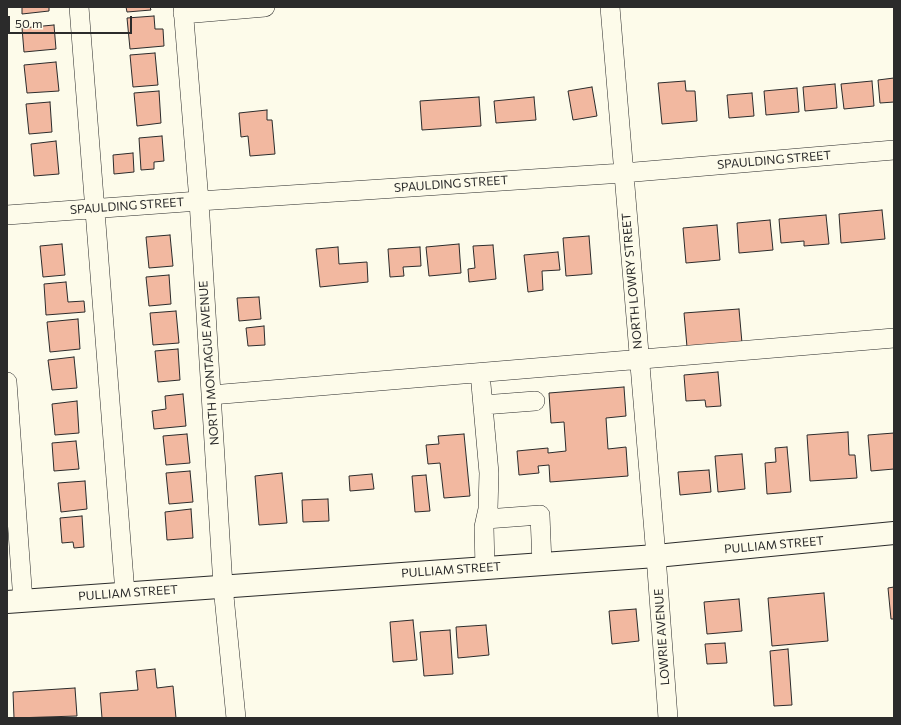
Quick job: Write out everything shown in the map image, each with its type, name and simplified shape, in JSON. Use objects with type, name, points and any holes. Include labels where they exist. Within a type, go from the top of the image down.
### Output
[{"type":"main road","name":"PULLIAM STREET","points":[[15,602],[656,556],[894,533]]},
{"type":"street","points":[[79,7],[125,593]]},
{"type":"street","points":[[183,10],[265,7]]},
{"type":"street","name":"NORTH LOWRY STREET","points":[[610,7],[656,556]]},
{"type":"street","name":"NORTH MONTAGUE AVENUE","points":[[183,10],[199,201],[223,586],[236,718]]},
{"type":"street","name":"SPAULDING STREET","points":[[7,215],[623,173],[894,150]]},
{"type":"street","points":[[211,395],[894,338]]},
{"type":"street","points":[[480,372],[489,473],[486,519],[484,527],[485,568]]},
{"type":"street","points":[[7,382],[15,602]]},
{"type":"street","points":[[483,405],[535,401]]},
{"type":"street","points":[[486,519],[540,515],[542,564]]},
{"type":"street","name":"LOWRIE AVENUE","points":[[656,556],[668,718]]},
{"type":"building","points":[[22,7],[49,7],[49,11],[22,14]]},
{"type":"building","points":[[126,7],[150,7],[151,10],[127,12]]},
{"type":"building","points":[[154,16],[155,29],[163,29],[164,46],[130,49],[127,18]]},
{"type":"building","points":[[54,25],[56,49],[24,52],[22,28]]},
{"type":"building","points":[[155,53],[158,85],[133,87],[130,55]]},
{"type":"building","points":[[56,62],[59,91],[27,93],[24,65]]},
{"type":"building","points":[[894,78],[894,102],[880,103],[878,80]]},
{"type":"building","points":[[685,81],[686,91],[695,91],[697,121],[662,124],[658,83]]},
{"type":"building","points":[[872,81],[874,106],[844,109],[841,84]]},
{"type":"building","points":[[835,84],[837,108],[805,111],[803,87]]},
{"type":"building","points":[[592,87],[597,116],[573,120],[568,91]]},
{"type":"building","points":[[797,88],[799,112],[766,115],[764,91]]},
{"type":"building","points":[[159,91],[161,123],[137,126],[134,93]]},
{"type":"building","points":[[752,93],[754,116],[729,118],[727,95]]},
{"type":"building","points":[[479,97],[481,126],[422,130],[420,101]]},
{"type":"building","points":[[534,97],[536,120],[496,123],[494,101]]},
{"type":"building","points":[[50,102],[52,132],[29,134],[26,104]]},
{"type":"building","points":[[267,110],[267,120],[272,120],[275,154],[250,156],[248,136],[241,137],[239,113]]},
{"type":"building","points":[[162,136],[164,161],[154,162],[154,169],[141,170],[139,138]]},
{"type":"building","points":[[56,141],[59,174],[34,176],[31,144]]},
{"type":"building","points":[[133,153],[134,172],[114,174],[113,155]]},
{"type":"building","points":[[882,210],[885,239],[841,243],[839,214]]},
{"type":"building","points":[[826,215],[829,244],[804,246],[804,241],[781,243],[779,219]]},
{"type":"building","points":[[770,220],[773,250],[739,253],[737,223]]},
{"type":"building","points":[[717,225],[720,260],[686,263],[683,228]]},
{"type":"building","points":[[170,235],[173,266],[149,268],[146,237]]},
{"type":"building","points":[[589,236],[592,274],[566,276],[563,238]]},
{"type":"building","points":[[62,244],[65,275],[43,277],[40,246]]},
{"type":"building","points":[[459,244],[461,273],[429,276],[426,247]]},
{"type":"building","points":[[493,245],[496,279],[469,282],[468,269],[475,268],[473,246]]},
{"type":"building","points":[[338,247],[339,264],[367,262],[368,282],[320,287],[316,249]]},
{"type":"building","points":[[420,247],[421,266],[403,267],[404,276],[390,277],[388,249]]},
{"type":"building","points":[[558,252],[560,270],[542,271],[543,290],[528,292],[524,255]]},
{"type":"building","points":[[169,275],[171,304],[149,306],[146,277]]},
{"type":"building","points":[[66,282],[68,302],[84,301],[85,312],[46,315],[44,284]]},
{"type":"building","points":[[259,297],[261,319],[239,321],[237,298]]},
{"type":"building","points":[[739,309],[742,343],[687,347],[684,313]]},
{"type":"building","points":[[176,311],[179,343],[153,345],[150,313]]},
{"type":"building","points":[[78,319],[80,349],[50,352],[47,322]]},
{"type":"building","points":[[264,326],[265,345],[248,346],[246,328]]},
{"type":"building","points":[[178,349],[180,380],[158,382],[155,351]]},
{"type":"building","points":[[74,357],[77,388],[52,390],[48,360]]},
{"type":"building","points":[[718,372],[721,406],[706,407],[705,400],[686,401],[684,375]]},
{"type":"building","points":[[624,387],[626,416],[606,418],[608,449],[626,447],[628,476],[550,482],[549,465],[538,466],[539,473],[519,475],[517,451],[548,448],[548,453],[566,451],[564,422],[551,423],[549,393]]},
{"type":"building","points":[[183,394],[186,426],[154,429],[152,411],[166,409],[165,396]]},
{"type":"building","points":[[77,401],[79,433],[55,435],[52,404]]},
{"type":"building","points":[[848,432],[849,455],[855,455],[857,478],[810,481],[807,435]]},
{"type":"building","points":[[894,433],[894,469],[871,471],[868,435]]},
{"type":"building","points":[[187,434],[190,463],[166,465],[163,436]]},
{"type":"building","points":[[464,434],[470,496],[444,498],[440,463],[428,464],[426,445],[439,444],[438,436]]},
{"type":"building","points":[[76,441],[79,469],[54,471],[52,443]]},
{"type":"building","points":[[787,447],[791,492],[767,494],[765,463],[776,462],[775,448]]},
{"type":"building","points":[[742,454],[745,489],[718,492],[715,456]]},
{"type":"building","points":[[709,470],[711,492],[680,495],[678,472]]},
{"type":"building","points":[[190,471],[193,502],[169,504],[166,473]]},
{"type":"building","points":[[282,473],[287,523],[259,525],[255,476]]},
{"type":"building","points":[[372,474],[374,489],[350,491],[349,476]]},
{"type":"building","points":[[426,475],[430,511],[415,512],[412,476]]},
{"type":"building","points":[[85,481],[87,509],[61,512],[58,483]]},
{"type":"building","points":[[328,499],[329,521],[303,522],[302,500]]},
{"type":"building","points":[[191,509],[193,538],[167,540],[165,512]]},
{"type":"building","points":[[82,516],[84,547],[74,548],[73,542],[62,543],[60,518]]},
{"type":"building","points":[[894,587],[894,619],[891,619],[888,588]]},
{"type":"building","points":[[824,593],[828,641],[772,646],[768,598]]},
{"type":"building","points":[[739,599],[742,631],[707,634],[704,602]]},
{"type":"building","points":[[636,609],[639,641],[612,644],[609,611]]},
{"type":"building","points":[[413,620],[417,660],[393,662],[390,622]]},
{"type":"building","points":[[486,625],[489,655],[458,658],[456,627]]},
{"type":"building","points":[[450,630],[453,674],[424,676],[420,632]]},
{"type":"building","points":[[725,643],[727,663],[707,664],[705,644]]},
{"type":"building","points":[[788,649],[792,705],[774,706],[770,651]]},
{"type":"building","points":[[155,669],[157,688],[173,686],[176,718],[102,718],[100,693],[138,690],[136,671]]},
{"type":"building","points":[[75,688],[77,716],[14,718],[13,692]]}]
